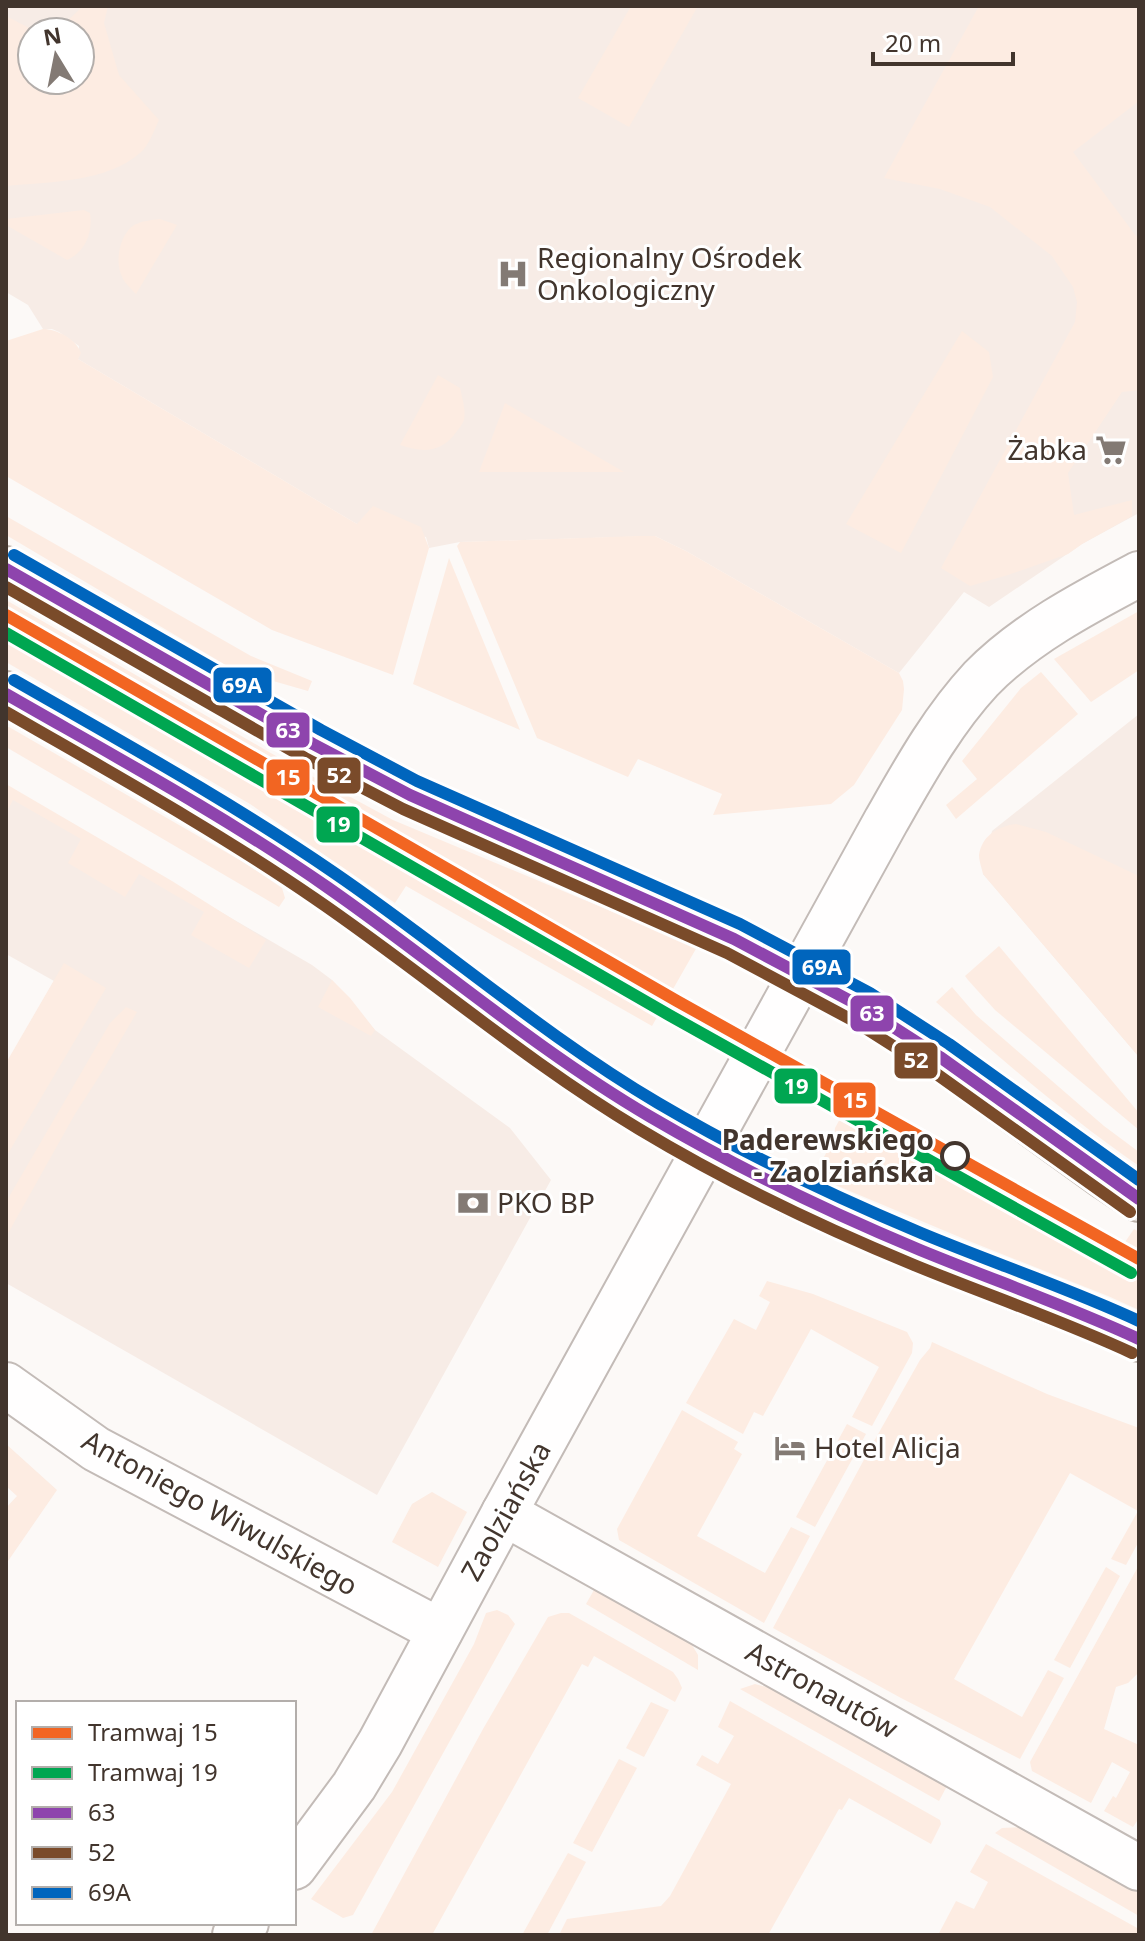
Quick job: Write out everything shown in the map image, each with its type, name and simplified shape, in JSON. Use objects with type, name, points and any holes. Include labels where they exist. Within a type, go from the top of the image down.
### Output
[{"type":"main road","points":[[6,569],[313,744],[410,795],[734,939],[862,1007],[918,1042],[1139,1199]]},
{"type":"main road","points":[[6,694],[258,841],[395,934],[579,1071],[707,1148],[855,1222],[1139,1339]]},
{"type":"street","name":"Zaolziańska","points":[[296,1864],[354,1786],[380,1743],[504,1513],[925,754],[982,678],[1019,646],[1082,604],[1139,574]]},
{"type":"street","name":"Antoniego Wiwulskiego","points":[[6,1385],[96,1449],[440,1631]]},
{"type":"street","name":"Astronautów","points":[[504,1513],[1139,1868]]},
{"type":"shaded area","points":[[6,6],[1139,6],[1139,513],[1082,544],[989,607],[964,592],[899,673],[655,536],[460,542],[429,548],[426,537],[357,524],[78,359],[79,346],[59,332],[43,329],[28,305],[6,292]]},
{"type":"shaded area","points":[[83,6],[108,6],[104,23],[119,75],[159,120],[143,150],[127,163],[111,170],[77,179],[6,186],[6,16],[16,21],[16,96],[96,96],[96,16],[72,16]]},
{"type":"shaded area","points":[[631,6],[698,6],[629,127],[578,98]]},
{"type":"shaded area","points":[[979,6],[1139,6],[1139,101],[1073,152],[1136,236],[1139,234],[1139,390],[1122,392],[1068,473],[1074,515],[1132,500],[1132,516],[1068,554],[970,586],[941,568],[1075,322],[1077,302],[1073,287],[1052,256],[990,207],[940,189],[884,178]]},
{"type":"shaded area","points":[[84,210],[90,213],[89,235],[79,252],[67,260],[6,225],[6,219]]},
{"type":"shaded area","points":[[160,219],[177,225],[136,294],[120,272],[122,242],[134,225]]},
{"type":"shaded area","points":[[43,329],[70,339],[81,353],[78,359],[357,524],[373,506],[421,527],[429,548],[393,675],[272,630],[6,476],[6,341]]},
{"type":"shaded area","points":[[962,331],[989,352],[993,377],[901,553],[846,524]]},
{"type":"shaded area","points":[[438,375],[460,388],[463,423],[445,444],[438,447],[424,450],[400,445]]},
{"type":"shaded area","points":[[505,403],[624,472],[479,472]]},
{"type":"shaded area","points":[[6,516],[251,656],[312,681],[308,691],[224,664],[6,535]]},
{"type":"shaded area","points":[[655,536],[899,673],[904,689],[902,710],[854,785],[831,804],[713,815],[722,794],[638,759],[628,777],[537,738],[457,546],[460,542]]},
{"type":"shaded area","points":[[449,558],[520,730],[413,684]]},
{"type":"shaded area","points":[[6,600],[393,820],[697,947],[652,1026],[406,886],[395,903],[250,804],[6,662]]},
{"type":"shaded area","points":[[1139,611],[1139,670],[1091,702],[1054,659]]},
{"type":"shaded area","points":[[1041,672],[1078,714],[956,819],[946,805],[977,779],[962,761],[1021,688]]},
{"type":"shaded area","points":[[1139,714],[1139,1057],[983,874],[992,831]]},
{"type":"shaded area","points":[[6,728],[245,863],[282,888],[285,898],[279,907],[6,747]]},
{"type":"shaded area","points":[[6,784],[266,940],[249,968],[191,935],[204,912],[139,874],[125,897],[68,863],[81,839],[13,800],[6,813]]},
{"type":"shaded area","points":[[6,787],[312,965],[332,980],[375,1030],[510,1128],[551,1180],[377,1495],[6,1283],[6,1065],[54,981],[6,954]]},
{"type":"shaded area","points":[[1016,824],[1046,832],[1139,876],[1139,1057],[983,874],[979,855],[984,842],[998,829]]},
{"type":"shaded area","points":[[999,946],[1139,1113],[1139,1130],[995,1010],[968,980],[965,976]]},
{"type":"shaded area","points":[[64,963],[106,988],[6,1157],[6,1063]]},
{"type":"shaded area","points":[[332,980],[375,1030],[371,1036],[318,1007]]},
{"type":"shaded area","points":[[952,987],[976,1015],[1104,1126],[1139,1152],[1139,1166],[1060,1107],[936,1002]]},
{"type":"shaded area","points":[[126,1007],[137,1012],[6,1237],[6,1202],[110,1023]]},
{"type":"shaded area","points":[[855,1091],[1125,1242],[1134,1229],[1139,1232],[1139,1310],[814,1176]]},
{"type":"shaded area","points":[[767,1281],[813,1294],[907,1332],[913,1343],[912,1353],[872,1426],[852,1417],[879,1367],[811,1329],[763,1416],[754,1412],[743,1434],[686,1403],[734,1319],[756,1330],[770,1302],[759,1296]]},
{"type":"shaded area","points":[[932,1342],[1047,1394],[1139,1428],[1139,1541],[1126,1565],[1111,1559],[1138,1511],[1070,1473],[954,1679],[1022,1717],[1048,1670],[1064,1678],[1020,1759],[773,1628],[873,1443]]},
{"type":"shaded area","points":[[682,1410],[738,1442],[734,1449],[742,1454],[697,1536],[765,1573],[791,1527],[810,1536],[764,1623],[619,1540],[617,1529]]},
{"type":"shaded area","points":[[847,1424],[866,1434],[815,1527],[796,1517]]},
{"type":"shaded area","points":[[6,1444],[57,1490],[6,1564],[6,1508],[17,1496],[6,1486]]},
{"type":"shaded area","points":[[432,1492],[467,1512],[438,1567],[392,1542],[412,1504]]},
{"type":"shaded area","points":[[1139,1565],[1139,1672],[1128,1683],[1116,1687],[1104,1729],[1139,1745],[1139,1818],[1133,1827],[1104,1811],[1113,1796],[1116,1798],[1130,1772],[1112,1762],[1091,1803],[1032,1771],[1030,1762]]},
{"type":"shaded area","points":[[1106,1567],[1120,1576],[1070,1668],[1054,1660]]},
{"type":"shaded area","points":[[594,1590],[689,1640],[698,1655],[698,1670],[586,1604]]},
{"type":"shaded area","points":[[497,1610],[508,1615],[515,1624],[353,1915],[343,1918],[311,1899],[392,1792],[474,1644],[486,1613]]},
{"type":"shaded area","points":[[569,1613],[673,1672],[682,1688],[675,1702],[594,1656],[588,1667],[582,1664],[432,1935],[371,1935],[548,1617]]},
{"type":"shaded area","points":[[755,1684],[770,1688],[947,1786],[939,1801],[740,1689]]},
{"type":"shaded area","points":[[730,1701],[940,1820],[931,1844],[849,1798],[842,1810],[839,1809],[768,1935],[559,1935],[567,1919],[661,1906],[670,1896],[731,1784],[696,1765],[702,1755],[718,1764],[734,1736],[718,1727]]},
{"type":"shaded area","points":[[651,1702],[669,1710],[644,1757],[626,1748]]},
{"type":"shaded area","points":[[619,1759],[637,1768],[592,1852],[573,1843]]},
{"type":"shaded area","points":[[1021,1827],[1139,1893],[1139,1916],[995,1833],[1002,1828]]},
{"type":"shaded area","points":[[986,1844],[1139,1929],[1139,1935],[938,1935],[956,1901],[974,1909],[988,1882],[970,1872]]},
{"type":"shaded area","points":[[568,1853],[586,1862],[547,1935],[522,1935]]},
{"type":"tram line","name":"15","points":[[6,615],[677,1001],[1139,1259]]},
{"type":"tram line","name":"19","points":[[6,633],[669,1015],[1131,1273]]},
{"type":"transit line","name":"69A","points":[[14,555],[321,730],[417,781],[740,924],[870,993],[949,1044],[1139,1180]]},
{"type":"transit line","name":"63","points":[[6,569],[313,744],[410,795],[734,939],[862,1007],[940,1057],[1139,1199]]},
{"type":"transit line","name":"52","points":[[6,587],[305,758],[403,809],[727,953],[854,1021],[931,1070],[1130,1212]]},
{"type":"transit line","name":"69A","points":[[14,680],[176,773],[294,846],[374,901],[574,1049],[658,1103],[755,1156],[853,1204],[1139,1321]]},
{"type":"transit line","name":"63","points":[[6,694],[169,787],[288,861],[566,1062],[682,1135],[850,1220],[1139,1339]]},
{"type":"transit line","name":"52","points":[[6,712],[277,873],[556,1075],[672,1148],[843,1235],[1132,1353]]},
{"type":"place","name":"Regionalny Ośrodek Onkologiczny","points":[[513,274]]},
{"type":"place","name":"Żabka","points":[[1111,450]]},
{"type":"place","name":"Paderewskiego - Zaolziańska","points":[[955,1156]]},
{"type":"place","name":"PKO BP","points":[[473,1203]]},
{"type":"place","name":"Hotel Alicja","points":[[790,1448]]}]
